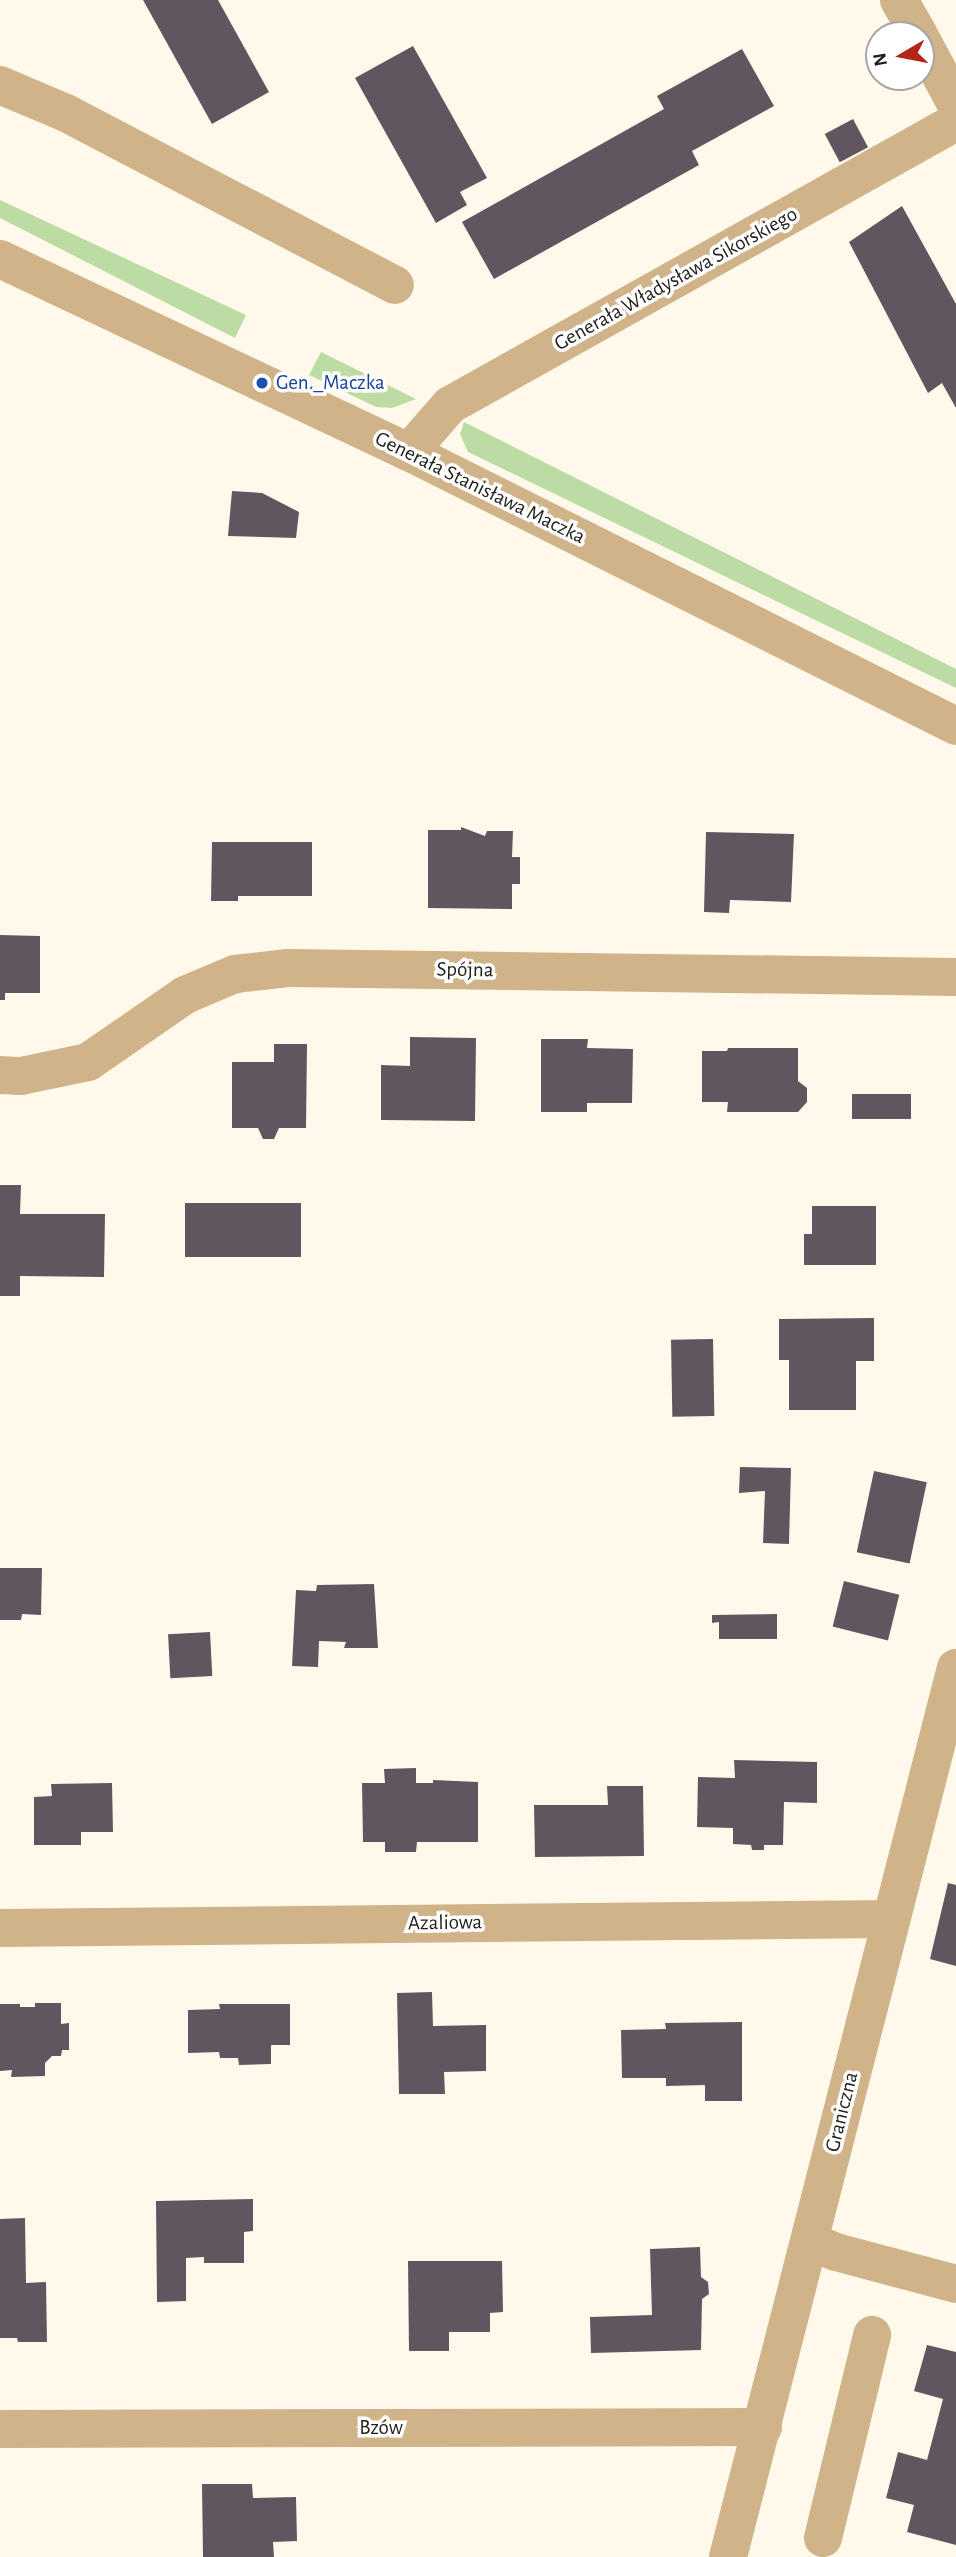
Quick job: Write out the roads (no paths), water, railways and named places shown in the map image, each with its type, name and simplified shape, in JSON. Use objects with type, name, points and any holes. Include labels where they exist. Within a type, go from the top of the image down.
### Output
[{"type":"street","points":[[899,0],[911,21]]},
{"type":"street","points":[[935,65],[956,104]]},
{"type":"street","points":[[0,85],[66,113],[395,285]]},
{"type":"street","name":"Generała Władysława Sikorskiego","points":[[409,452],[450,405],[956,122]]},
{"type":"street","name":"Generała Stanisława Maczka","points":[[0,259],[409,452],[956,726]]},
{"type":"street","name":"Spójna","points":[[0,1076],[21,1076],[88,1062],[185,995],[235,974],[288,968],[956,977]]},
{"type":"street","name":"Graniczna","points":[[729,2557],[956,1668]]},
{"type":"street","name":"Azaliowa","points":[[0,1928],[891,1919]]},
{"type":"street","points":[[810,2241],[836,2252],[956,2284]]},
{"type":"street","points":[[823,2538],[872,2335]]},
{"type":"street","name":"Bzów","points":[[0,2429],[763,2427]]},
{"type":"place","name":"Gen._Maczka","points":[[262,383]]}]
